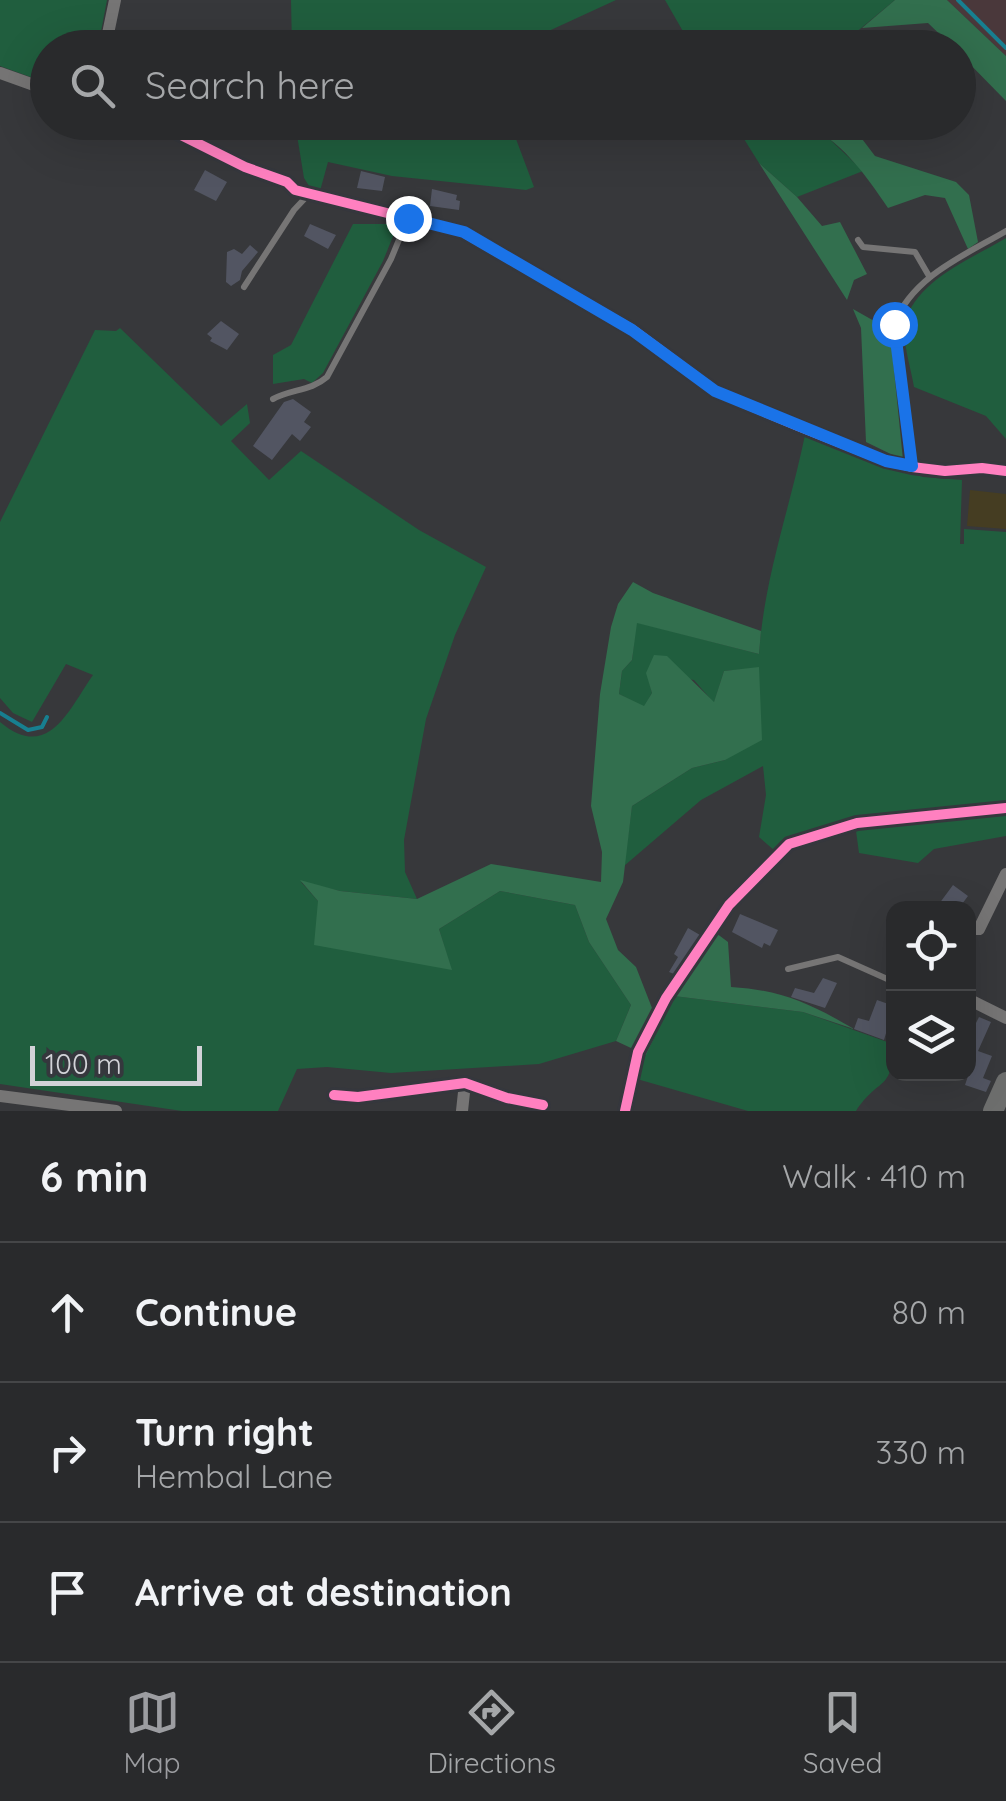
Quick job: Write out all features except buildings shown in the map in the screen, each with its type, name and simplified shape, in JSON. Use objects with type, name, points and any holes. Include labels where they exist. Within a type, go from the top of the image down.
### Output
[{"type":"main road","points":[[993,1111],[1006,1082]]},
{"type":"street","points":[[109,30],[115,0]]},
{"type":"street","points":[[0,73],[30,84]]},
{"type":"street","points":[[194,140],[309,194],[464,232],[632,330],[715,391],[886,461],[945,471],[1006,471]]},
{"type":"street","points":[[976,930],[1006,874]]},
{"type":"street","points":[[976,1003],[1006,1018]]},
{"type":"street","points":[[462,1111],[465,1083]]},
{"type":"street","points":[[334,1095],[358,1097],[465,1083],[507,1098],[543,1104]]},
{"type":"street","points":[[0,1096],[116,1111]]},
{"type":"lane","points":[[244,287],[294,210],[309,194]]},
{"type":"lane","points":[[273,399],[292,388],[315,387],[326,376],[391,259],[408,218]]},
{"type":"lane","points":[[912,466],[894,324],[906,301],[929,276],[1006,231]]},
{"type":"lane","points":[[858,240],[863,247],[915,252],[929,276]]},
{"type":"lane","points":[[638,1052],[666,998],[729,904],[789,844],[857,823],[1006,808]]},
{"type":"lane","points":[[788,969],[838,956],[886,978]]},
{"type":"shaded area","points":[[947,0],[1006,0],[1006,56]]},
{"type":"green space","points":[[0,0],[107,0],[101,30],[30,30],[30,77],[0,66]]},
{"type":"green space","points":[[291,0],[616,0],[551,30],[292,30]]},
{"type":"green space","points":[[665,0],[895,0],[859,30],[682,30]]},
{"type":"green space","points":[[895,0],[947,0],[1006,56],[1006,101],[976,70],[976,30],[935,30],[928,23],[862,28]]},
{"type":"green space","points":[[298,140],[516,140],[534,187],[526,190],[392,176],[328,162],[320,191],[311,189],[304,178]]},
{"type":"green space","points":[[745,140],[830,140],[863,171],[797,197],[759,163]]},
{"type":"green space","points":[[830,140],[863,140],[875,156],[956,182],[969,195],[978,242],[968,249],[945,198],[925,195],[888,208]]},
{"type":"green space","points":[[759,163],[822,226],[840,222],[867,274],[854,280],[847,300]]},
{"type":"green space","points":[[353,224],[398,224],[383,261],[323,373],[312,383],[304,379],[273,384],[273,355],[291,345]]},
{"type":"green space","points":[[1006,238],[1006,439],[986,416],[914,387],[904,331],[911,309],[932,283]]},
{"type":"green space","points":[[853,309],[890,330],[903,460],[866,442],[861,328]]},
{"type":"green space","points":[[120,328],[221,426],[247,404],[250,423],[231,441],[269,480],[301,451],[419,530],[486,567],[455,635],[426,719],[404,840],[405,872],[417,899],[340,891],[301,882],[318,901],[451,969],[439,929],[500,891],[575,905],[589,942],[631,1005],[616,1041],[539,1064],[391,1073],[327,1067],[297,1069],[278,1111],[182,1111],[0,1084],[0,722],[31,737],[44,734],[65,716],[93,675],[66,664],[32,722],[13,713],[0,698],[0,522],[95,330]]},
{"type":"green space","points":[[805,435],[923,477],[962,480],[960,544],[964,544],[964,529],[1006,532],[1006,805],[850,819],[847,826],[842,820],[789,840],[775,851],[759,837],[766,795],[763,766],[701,800],[624,866],[632,806],[692,768],[725,760],[759,668],[724,671],[714,703],[694,680],[647,673],[652,693],[644,707],[619,694],[622,671],[632,660],[636,622],[759,654],[772,571]]},
{"type":"green space","points":[[633,582],[653,593],[761,631],[759,654],[637,623],[632,660],[622,671],[619,694],[644,706],[652,693],[646,673],[654,655],[667,656],[714,702],[724,671],[759,667],[762,740],[725,760],[692,768],[632,806],[623,882],[606,919],[618,950],[636,967],[652,1008],[674,996],[646,1055],[616,1041],[631,1005],[589,942],[575,905],[500,891],[439,929],[452,970],[314,945],[318,901],[300,880],[340,891],[417,899],[491,864],[601,882],[602,852],[591,806],[600,694],[611,627],[618,604]]},
{"type":"green space","points":[[1006,811],[1006,836],[934,849],[918,863],[859,853],[856,831],[899,821]]},
{"type":"green space","points":[[716,933],[728,942],[731,987],[796,1000],[854,1029],[803,1012],[674,996]]},
{"type":"green space","points":[[674,996],[803,1012],[886,1042],[886,1078],[856,1111],[748,1111],[637,1079],[652,1037]]},
{"type":"sand","points":[[970,490],[1006,494],[1006,529],[967,526]]},
{"type":"waterway","points":[[958,0],[1006,48]]},
{"type":"waterway","points":[[0,713],[28,730],[42,727],[47,717]]},
{"type":"cycle path","points":[[191,140],[245,167],[287,182],[295,190],[463,232],[633,330],[715,391],[798,426],[886,461],[912,467],[1006,471]]},
{"type":"cycle path","points":[[625,1111],[638,1052],[666,998],[729,905],[789,844],[857,823],[1006,808]]},
{"type":"cycle path","points":[[334,1095],[358,1097],[465,1083],[507,1098],[543,1105]]},
{"type":"route","points":[[408,218],[464,232],[632,330],[715,391],[886,461],[912,466],[894,324]]}]
